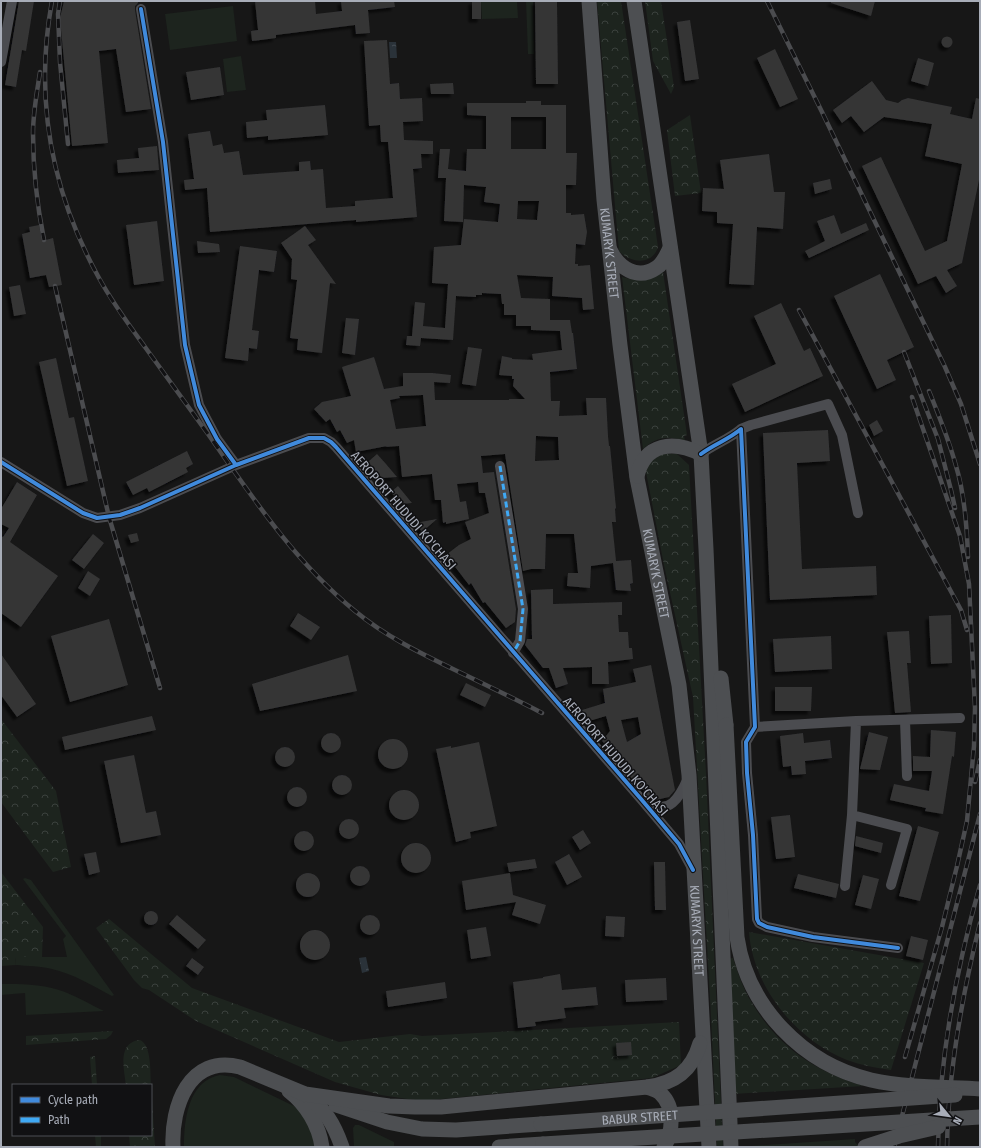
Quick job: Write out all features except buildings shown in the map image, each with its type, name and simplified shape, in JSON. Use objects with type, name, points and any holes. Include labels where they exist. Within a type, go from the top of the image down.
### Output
[{"type":"main road","name":"KUMARYK STREET","points":[[589,1],[604,200],[620,345],[637,478],[679,685],[689,775],[709,1147]]},
{"type":"main road","name":"KUMARYK STREET","points":[[634,1],[701,454],[731,1147]]},
{"type":"main road","points":[[609,248],[614,259],[621,267],[637,273],[643,273],[655,269],[665,258],[670,248]]},
{"type":"main road","points":[[637,478],[643,460],[656,449],[673,446],[688,448],[701,454]]},
{"type":"main road","points":[[706,549],[726,725],[737,937],[746,970],[754,989],[765,1007],[796,1042],[818,1058],[842,1071],[869,1079],[895,1084],[980,1089]]},
{"type":"main road","points":[[173,1144],[174,1122],[180,1099],[187,1086],[204,1070],[218,1066],[232,1065],[305,1094],[389,1106],[415,1108],[441,1107],[647,1087],[663,1084],[672,1080],[686,1070],[693,1062],[698,1052],[702,1031]]},
{"type":"main road","points":[[279,1084],[296,1097],[306,1109],[317,1129],[322,1147]]},
{"type":"main road","points":[[647,1087],[661,1094],[669,1106],[671,1128],[670,1135],[664,1147]]},
{"type":"main road","points":[[305,1094],[319,1106],[331,1120],[337,1131],[342,1147]]},
{"type":"main road","name":"BABUR STREET","points":[[305,1094],[378,1120],[412,1128],[441,1130],[980,1094]]},
{"type":"main road","name":"BABUR STREET","points":[[499,1147],[980,1117]]},
{"type":"main road","points":[[865,1147],[920,1130],[980,1120]]},
{"type":"street","points":[[1,62],[12,1]]},
{"type":"street","points":[[141,9],[163,142],[185,345],[199,405],[217,439],[236,465]]},
{"type":"street","points":[[701,454],[707,449],[731,438],[751,424],[828,404],[842,435],[858,513]]},
{"type":"street","points":[[742,429],[755,727],[746,742],[753,835],[757,919],[759,923],[767,927],[813,938],[898,948]]},
{"type":"street","name":"AEROPORT HUDUDI KO'CHASI","points":[[1,462],[83,513],[101,518],[116,516],[140,508],[236,465],[309,438],[322,438],[331,442],[641,799],[679,844],[693,870]]},
{"type":"street","points":[[731,438],[743,453]]},
{"type":"street","points":[[500,466],[523,609],[520,641],[514,653]]},
{"type":"street","points":[[755,727],[856,721],[960,718]]},
{"type":"street","points":[[905,720],[907,776]]},
{"type":"street","points":[[845,886],[852,815],[856,721]]},
{"type":"street","name":"AEROPORT HUDUDI KO'CHASI","points":[[641,799],[656,807],[660,808],[669,806],[680,796],[689,775]]},
{"type":"street","points":[[852,815],[907,829],[891,885]]},
{"type":"green space","points":[[481,1],[517,1],[518,18],[482,19]]},
{"type":"green space","points":[[526,1],[533,1],[534,54],[528,54]]},
{"type":"green space","points":[[597,1],[621,1],[658,247],[655,253],[646,260],[640,261],[629,258],[619,251]]},
{"type":"green space","points":[[645,1],[661,1],[674,87],[671,94],[653,61]]},
{"type":"green space","points":[[233,6],[237,41],[170,50],[165,14]]},
{"type":"green space","points":[[241,56],[246,90],[227,92],[223,59]]},
{"type":"green space","points":[[690,115],[701,193],[675,196],[667,130]]},
{"type":"green space","points":[[663,272],[687,435],[684,436],[685,441],[673,438],[662,438],[643,449],[622,277],[639,280],[652,277]]},
{"type":"green space","points":[[663,453],[677,454],[689,465],[706,774],[723,1147],[717,1147],[693,697],[664,565],[646,472],[649,463]]},
{"type":"green space","points":[[1,719],[56,791],[71,867],[53,872],[1,802]]},
{"type":"green space","points":[[1,872],[43,927],[42,957],[16,957],[15,965],[1,966]]},
{"type":"green space","points":[[25,878],[31,880],[114,995],[112,996],[60,971],[43,967],[15,965],[16,957],[67,957],[63,939],[66,936],[23,879]]},
{"type":"green space","points":[[109,919],[192,988],[339,1042],[410,1034],[422,1036],[679,1022],[681,1065],[652,1078],[421,1101],[381,1095],[335,1082],[196,1021],[149,990],[142,988],[134,980],[96,928]]},
{"type":"green space","points":[[749,932],[924,963],[891,1070],[847,1060],[828,1051],[795,1025],[780,1009],[768,991],[752,952]]},
{"type":"green space","points":[[733,958],[743,987],[752,1003],[762,1019],[786,1045],[814,1065],[829,1073],[863,1086],[733,1094],[727,959]]},
{"type":"green space","points":[[1,984],[30,985],[52,988],[71,994],[104,1011],[26,1015],[25,993],[1,995]]},
{"type":"green space","points":[[113,1031],[106,1039],[26,1045],[26,1036]]},
{"type":"green space","points":[[140,1040],[147,1048],[151,1084],[126,1084],[123,1065],[125,1051],[133,1042]]},
{"type":"green space","points":[[95,1056],[97,1084],[92,1084],[90,1057]]},
{"type":"green space","points":[[220,1075],[234,1077],[296,1107],[307,1118],[316,1147],[184,1147],[187,1114],[195,1093],[201,1085],[209,1079]]},
{"type":"green space","points":[[152,1100],[155,1147],[130,1147],[129,1136],[152,1136]]},
{"type":"green space","points":[[355,1125],[359,1125],[394,1142],[394,1146],[354,1147],[353,1128]]},
{"type":"green space","points":[[95,1136],[101,1136],[101,1147],[96,1147]]},
{"type":"green space","points":[[855,1139],[855,1142],[860,1147],[736,1147]]},
{"type":"water","points":[[389,42],[396,42],[397,58],[390,58]]},
{"type":"water","points":[[366,957],[369,971],[362,973],[359,958]]},
{"type":"railway","points":[[52,1],[47,37],[45,73],[46,109],[51,144],[58,178],[69,212],[82,245],[109,296],[258,505],[294,550],[333,592],[366,620],[403,644],[542,713]]},
{"type":"railway","points":[[60,1],[58,14],[60,62],[68,144]]},
{"type":"railway","points":[[767,1],[945,367],[961,404],[980,464]]},
{"type":"railway","points":[[40,72],[35,102],[33,146],[39,214],[44,240]]},
{"type":"railway","points":[[55,286],[109,517],[160,688]]},
{"type":"railway","points":[[799,310],[961,610],[967,630]]},
{"type":"railway","points":[[904,352],[938,439],[955,508]]},
{"type":"railway","points":[[929,391],[947,437],[962,488],[968,557]]},
{"type":"railway","points":[[905,1057],[942,927],[967,821],[974,746],[975,708],[969,584],[960,536],[912,397]]},
{"type":"railway","points":[[975,782],[980,760]]},
{"type":"railway","points":[[894,1147],[980,814]]},
{"type":"railway","points":[[938,1147],[939,1114],[945,1048],[950,1015],[963,949],[980,885]]},
{"type":"railway","points":[[947,1147],[950,1090],[957,1034],[967,978],[980,923]]},
{"type":"marked path","points":[[500,466],[523,609],[520,641],[513,653]]},
{"type":"cycle path","points":[[141,9],[163,142],[185,345],[199,405],[217,439],[236,465]]},
{"type":"cycle path","points":[[701,454],[741,429],[755,727],[746,742],[747,773],[753,835],[757,919],[759,923],[767,927],[813,937],[898,948]]},
{"type":"cycle path","points":[[1,462],[83,513],[97,518],[120,515],[140,508],[236,465],[309,438],[324,438],[331,442],[641,799],[679,844],[693,870]]}]
